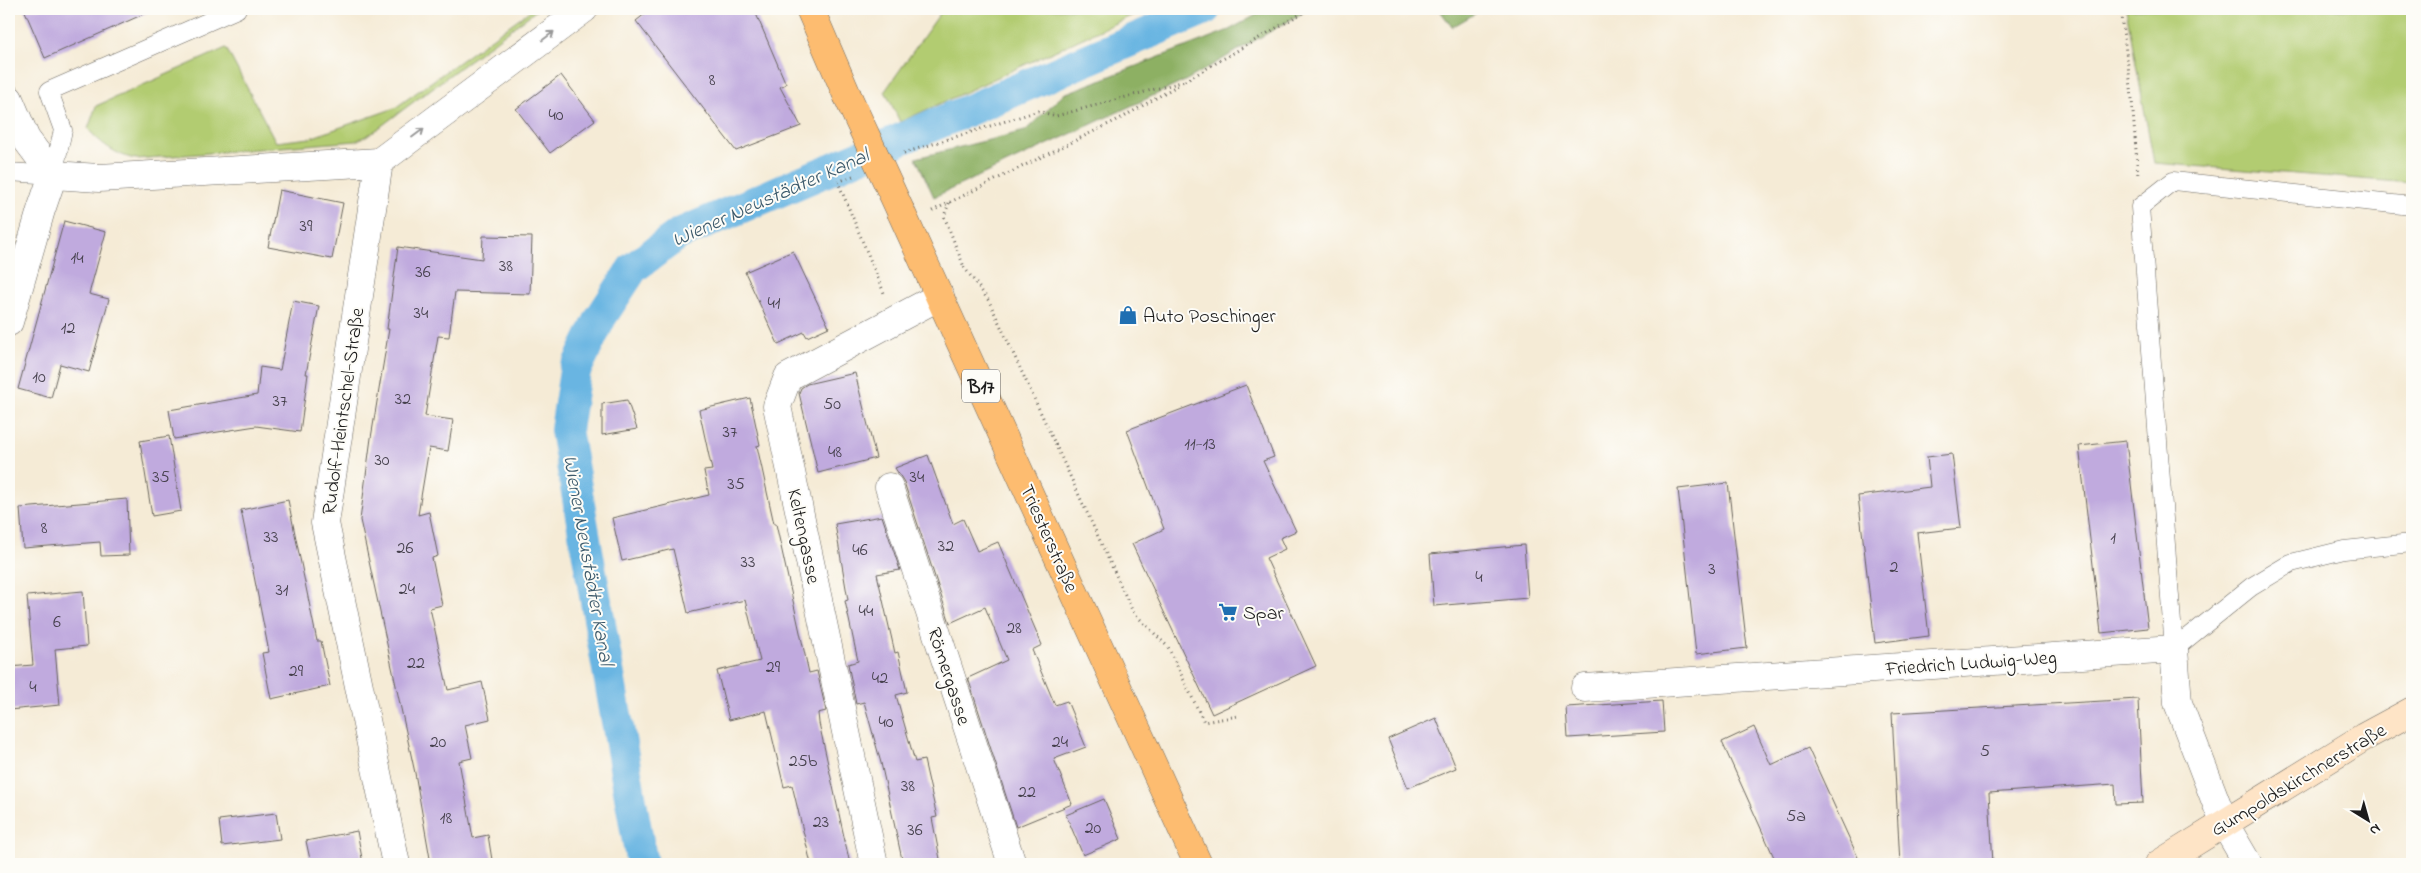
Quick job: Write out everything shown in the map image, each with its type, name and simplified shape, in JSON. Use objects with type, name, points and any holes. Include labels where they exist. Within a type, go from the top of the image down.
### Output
[{"type":"main road","name":"B17","points":[[810,9],[847,95],[904,218]]},
{"type":"main road","name":"Triesterstraße","points":[[904,218],[1198,864]]},
{"type":"street","points":[[9,99],[26,139],[54,175],[99,178],[379,162],[584,9]]},
{"type":"street","name":"Rudolf-Heintschel-Straße","points":[[379,162],[325,523],[396,864]]},
{"type":"street","points":[[9,322],[41,210],[54,175]]},
{"type":"street","name":"Keltengasse","points":[[874,864],[777,406],[788,377],[940,296]]},
{"type":"street","name":"Römergasse","points":[[889,488],[1012,864]]},
{"type":"street","points":[[2174,648],[2178,702],[2224,823],[2248,864]]},
{"type":"street","name":"Friedrich Ludwig-Weg","points":[[1585,688],[2174,648]]},
{"type":"street","name":"Gumpoldskirchnerstraße","points":[[2159,864],[2356,742],[2412,710]]},
{"type":"lane","points":[[9,172],[54,175],[63,130],[49,91],[236,9]]},
{"type":"lane","points":[[2174,648],[2140,207],[2173,181],[2412,206]]},
{"type":"lane","points":[[2174,648],[2251,587],[2291,563],[2344,550],[2412,542]]},
{"type":"path","points":[[904,218],[1125,116],[1309,9]]},
{"type":"path","points":[[2120,9],[2131,87],[2140,207]]},
{"type":"path","points":[[900,155],[917,148],[1038,111],[1056,116],[1185,81]]},
{"type":"path","points":[[855,175],[838,182],[881,286]]},
{"type":"path","points":[[964,267],[989,301],[1133,612],[1168,647],[1204,722],[1238,716]]},
{"type":"green space","points":[[532,9],[538,9],[372,133],[356,141],[136,159],[122,155],[109,148],[88,129],[96,106],[226,48],[276,142],[310,138],[395,108]]},
{"type":"green space","points":[[943,9],[1146,9],[900,122],[885,91]]},
{"type":"green space","points":[[1267,9],[1309,9],[1185,81],[934,197],[916,158],[1025,131],[1064,94],[1229,30]]},
{"type":"green space","points":[[1439,9],[1483,9],[1452,27]]},
{"type":"green space","points":[[2126,9],[2412,9],[2412,183],[2154,163]]},
{"type":"building","points":[[24,9],[155,9],[45,58]]},
{"type":"building","points":[[651,9],[754,9],[786,84],[780,87],[801,126],[736,151],[636,21]]},
{"type":"building","points":[[561,75],[595,120],[550,153],[516,109]]},
{"type":"building","points":[[279,190],[343,203],[332,259],[268,247]]},
{"type":"building","points":[[64,221],[106,232],[89,294],[109,299],[89,372],[60,364],[51,398],[18,389]]},
{"type":"building","points":[[483,236],[532,237],[530,294],[455,292],[449,337],[438,336],[425,416],[453,420],[448,451],[429,448],[418,515],[429,512],[438,556],[432,558],[442,605],[430,608],[448,690],[482,682],[490,719],[465,725],[472,758],[459,761],[473,838],[488,835],[492,860],[473,864],[431,864],[415,773],[360,520],[389,329],[387,329],[398,247],[482,259]]},
{"type":"building","points":[[793,251],[829,327],[807,337],[804,332],[778,344],[745,272]]},
{"type":"building","points":[[293,301],[319,306],[306,374],[308,374],[300,432],[256,426],[174,439],[169,410],[257,395],[260,367],[280,370]]},
{"type":"building","points":[[855,373],[876,458],[818,473],[799,393],[801,388],[807,384]]},
{"type":"building","name":"Spar","points":[[1246,385],[1274,457],[1263,461],[1296,531],[1280,538],[1285,549],[1266,558],[1316,666],[1212,714],[1132,544],[1164,529],[1127,430]]},
{"type":"building","points":[[750,398],[760,445],[757,446],[809,673],[817,671],[826,711],[818,713],[819,723],[850,864],[811,864],[792,785],[784,787],[766,711],[729,720],[717,671],[760,661],[745,600],[688,613],[673,549],[622,561],[612,518],[709,495],[704,471],[712,470],[699,410]]},
{"type":"building","points":[[627,400],[637,429],[602,435],[602,404]]},
{"type":"building","points":[[169,436],[181,511],[152,516],[140,441]]},
{"type":"building","points":[[2126,441],[2148,628],[2101,633],[2079,446]]},
{"type":"building","points":[[1952,454],[1961,528],[1917,533],[1929,636],[1875,643],[1858,496],[1930,487],[1927,457]]},
{"type":"building","points":[[928,455],[953,524],[963,519],[977,551],[998,542],[1042,645],[1032,650],[1055,705],[1067,701],[1086,747],[1054,759],[1072,804],[1016,827],[968,678],[1007,660],[985,607],[950,623],[904,482],[895,468]]},
{"type":"building","points":[[1728,483],[1747,648],[1696,654],[1678,489]]},
{"type":"building","points":[[127,499],[129,555],[101,556],[100,542],[23,548],[20,508]]},
{"type":"building","points":[[288,500],[317,641],[321,641],[330,686],[271,699],[262,653],[269,652],[241,510]]},
{"type":"building","points":[[882,516],[900,570],[877,574],[895,653],[898,652],[907,692],[896,695],[915,762],[924,760],[937,817],[932,818],[941,864],[903,864],[881,763],[864,702],[856,704],[848,664],[858,661],[845,601],[848,600],[835,524]]},
{"type":"building","points":[[1524,545],[1528,598],[1434,606],[1430,554]]},
{"type":"building","points":[[83,591],[87,646],[55,649],[60,705],[9,710],[9,667],[33,665],[27,596]]},
{"type":"building","points":[[2138,699],[2143,803],[2116,804],[2115,784],[1989,793],[1993,864],[1900,864],[1892,713]]},
{"type":"building","points":[[1662,701],[1664,732],[1568,738],[1566,707]]},
{"type":"building","points":[[1436,718],[1456,768],[1408,788],[1388,739]]},
{"type":"building","points":[[1754,727],[1771,765],[1808,748],[1861,864],[1777,864],[1722,742]]},
{"type":"building","points":[[1104,799],[1121,839],[1083,855],[1066,815]]},
{"type":"building","points":[[276,813],[280,839],[222,846],[219,820]]},
{"type":"building","points":[[357,831],[363,864],[311,864],[306,841]]},
{"type":"waterway","name":"Wiener Neustädter Kanal","points":[[642,864],[566,430],[575,371],[601,317],[633,268],[679,234],[1205,9]]},
{"type":"place","name":"Auto Poschinger","points":[[1128,315]]},
{"type":"place","name":"Spar","points":[[1228,612]]}]
